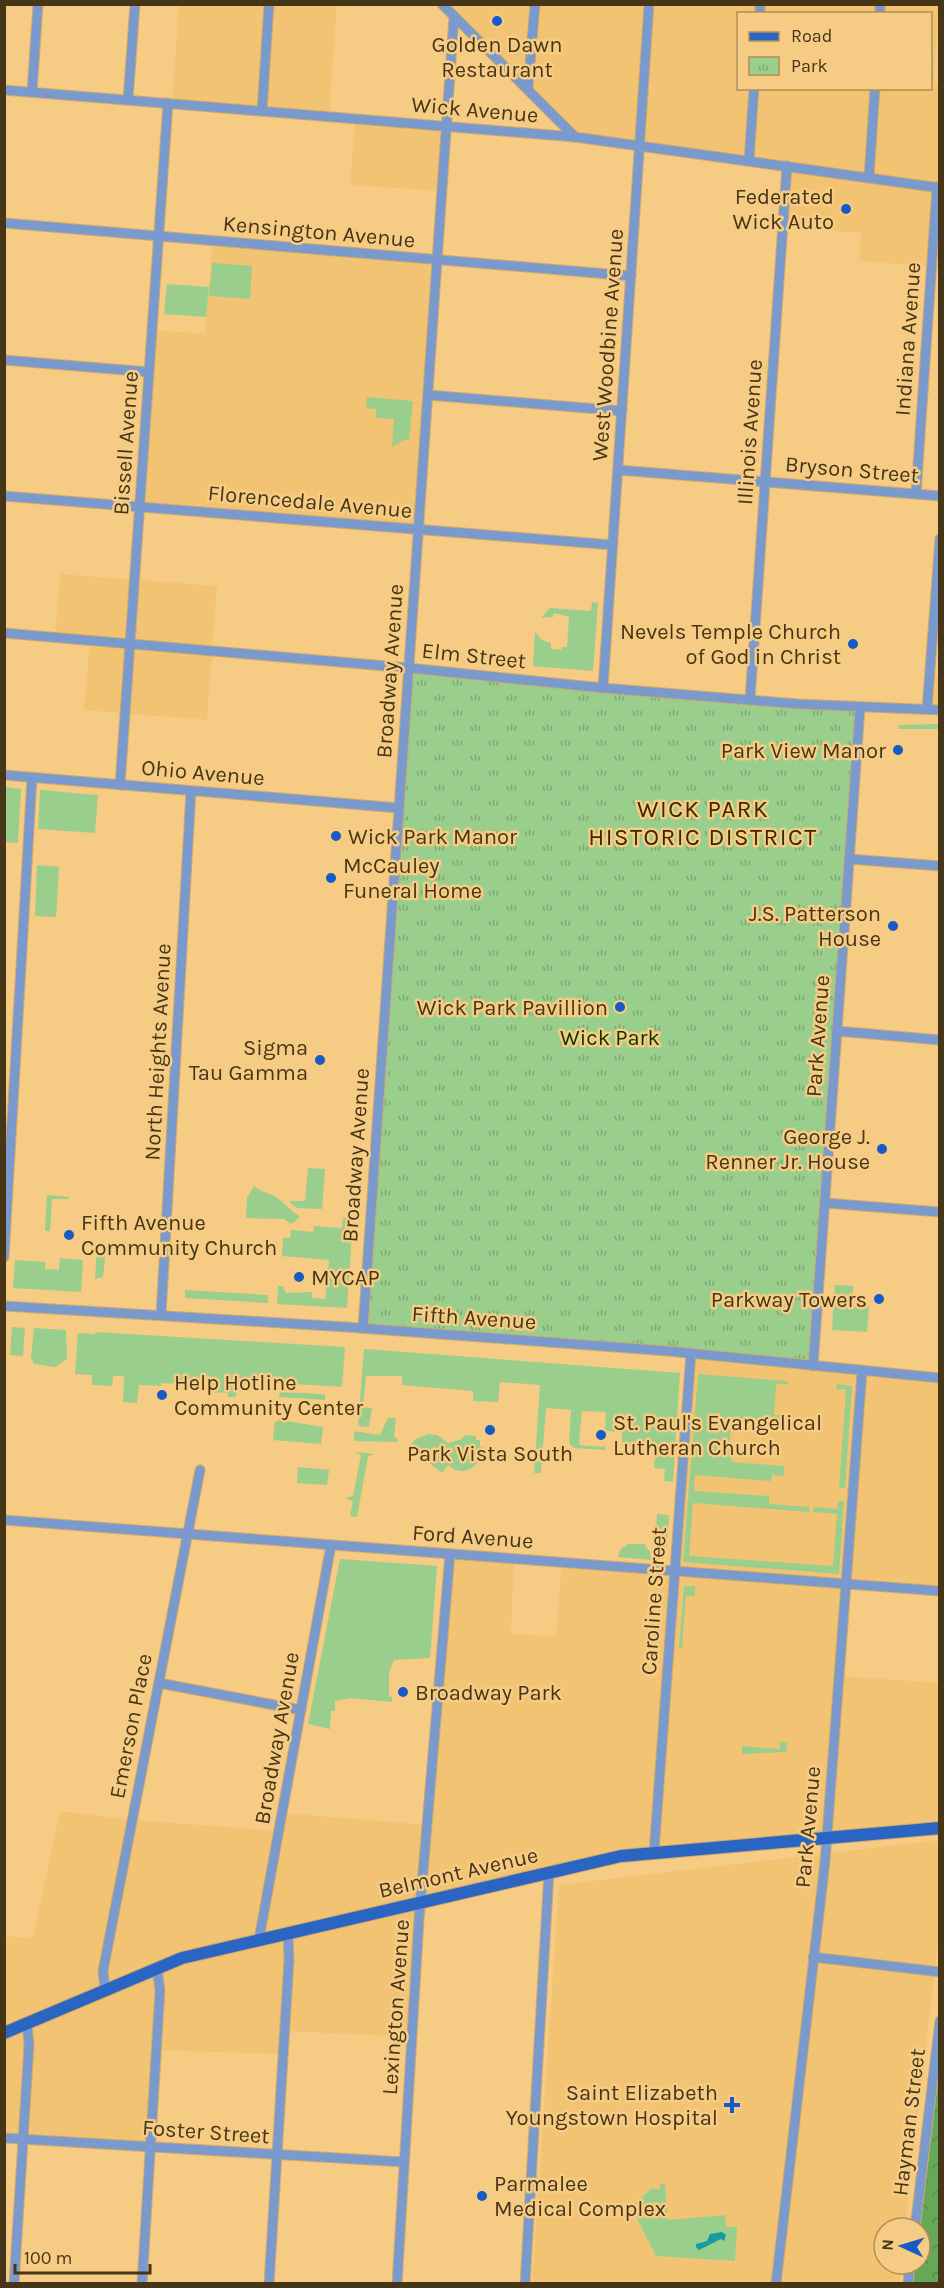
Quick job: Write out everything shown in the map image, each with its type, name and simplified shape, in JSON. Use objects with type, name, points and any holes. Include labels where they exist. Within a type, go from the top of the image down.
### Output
[{"type":"main road","name":"Belmont Avenue","points":[[4,2033],[182,1958],[621,1856],[939,1828]]},
{"type":"street","points":[[32,92],[38,4]]},
{"type":"street","points":[[128,100],[135,4]]},
{"type":"street","points":[[262,111],[269,4]]},
{"type":"street","points":[[442,4],[575,137]]},
{"type":"street","points":[[528,88],[535,4]]},
{"type":"street","name":"West Woodbine Avenue","points":[[603,688],[649,4]]},
{"type":"street","name":"Broadway Avenue","points":[[363,1328],[454,16]]},
{"type":"street","name":"Wick Avenue","points":[[4,90],[575,137],[938,187]]},
{"type":"street","points":[[749,160],[754,90]]},
{"type":"street","points":[[868,177],[875,90]]},
{"type":"street","name":"Bissell Avenue","points":[[120,785],[168,103]]},
{"type":"street","name":"Illinois Avenue","points":[[750,700],[788,166]]},
{"type":"street","name":"Indiana Avenue","points":[[915,494],[938,187]]},
{"type":"street","name":"Kensington Avenue","points":[[4,223],[631,276]]},
{"type":"street","points":[[4,360],[149,372]]},
{"type":"street","points":[[428,395],[622,411]]},
{"type":"street","name":"Bryson Street","points":[[618,470],[939,496]]},
{"type":"street","name":"Florencedale Avenue","points":[[4,496],[613,545]]},
{"type":"street","points":[[927,709],[939,539]]},
{"type":"street","name":"Elm Street","points":[[4,633],[409,668],[603,688],[860,708],[939,710]]},
{"type":"street","name":"Park Avenue","points":[[813,1366],[860,708]]},
{"type":"street","name":"Ohio Avenue","points":[[4,776],[399,808]]},
{"type":"street","points":[[4,1257],[32,778]]},
{"type":"street","name":"North Heights Avenue","points":[[161,1315],[191,791]]},
{"type":"street","points":[[849,859],[939,866]]},
{"type":"street","points":[[837,1031],[939,1040]]},
{"type":"street","points":[[825,1203],[939,1212]]},
{"type":"street","name":"Fifth Avenue","points":[[4,1306],[363,1328],[691,1353],[939,1378]]},
{"type":"street","name":"Caroline Street","points":[[654,1852],[691,1353]]},
{"type":"street","name":"Park Avenue","points":[[776,2283],[827,1838],[862,1372]]},
{"type":"street","name":"Emerson Place","points":[[105,1990],[103,1971],[200,1470]]},
{"type":"street","name":"Ford Avenue","points":[[4,1520],[939,1590]]},
{"type":"street","name":"Broadway Avenue","points":[[260,1939],[331,1545]]},
{"type":"street","name":"Lexington Avenue","points":[[397,2283],[421,1903],[450,1554]]},
{"type":"street","points":[[159,1683],[301,1710]]},
{"type":"street","points":[[525,2283],[549,1872]]},
{"type":"street","points":[[269,2283],[289,1960],[288,1933]]},
{"type":"street","points":[[813,1957],[939,1972]]},
{"type":"street","points":[[142,2283],[160,1990],[157,1968]]},
{"type":"street","name":"Hayman Street","points":[[916,2216],[939,2021]]},
{"type":"street","points":[[14,2283],[29,2045],[27,2023]]},
{"type":"street","name":"Foster Street","points":[[4,2138],[404,2162]]},
{"type":"shaded area","points":[[179,5],[337,5],[329,116],[172,103]]},
{"type":"shaded area","points":[[442,5],[939,5],[934,82],[940,83],[940,237],[934,237],[932,267],[859,261],[861,233],[783,227],[787,167],[575,137]]},
{"type":"shaded area","points":[[355,118],[447,126],[442,191],[350,185]]},
{"type":"shaded area","points":[[213,242],[437,260],[419,530],[139,507],[152,330],[205,334]]},
{"type":"shaded area","points":[[60,574],[217,586],[207,720],[84,710],[90,640],[55,637]]},
{"type":"shaded area","points":[[929,674],[939,675],[939,710],[927,709]]},
{"type":"shaded area","points":[[691,1353],[939,1378],[939,1591],[847,1584],[840,1676],[939,1683],[939,1828],[654,1852],[421,1903],[412,2037],[285,2031],[283,2054],[156,2050],[150,2147],[5,2138],[4,1936],[33,1938],[60,1811],[132,1820],[279,1831],[282,1813],[428,1825],[450,1554],[514,1559],[511,1634],[556,1636],[562,1562],[675,1571]]},
{"type":"shaded area","name":"Saint Elizabeth Youngstown Hospital","points":[[939,1840],[939,1935],[906,2216],[872,2216],[872,2276],[900,2276],[899,2283],[532,2284],[559,1885]]},
{"type":"green space","points":[[212,263],[252,266],[250,299],[209,296]]},
{"type":"green space","points":[[167,284],[209,287],[206,317],[164,314]]},
{"type":"green space","points":[[367,397],[413,401],[409,440],[404,440],[392,447],[394,419],[376,418],[376,409],[366,408]]},
{"type":"green space","points":[[592,602],[598,603],[593,671],[533,666],[535,632],[542,640],[551,643],[551,649],[561,650],[562,647],[567,647],[569,617],[554,613],[553,617],[541,618],[550,608],[591,611]]},
{"type":"green space","name":"Wick Park","points":[[409,668],[860,708],[813,1366],[363,1328]]},
{"type":"green space","points":[[939,724],[939,729],[898,729],[899,725]]},
{"type":"green space","points":[[5,787],[21,789],[18,843],[5,842]]},
{"type":"green space","points":[[40,790],[98,795],[95,833],[38,829]]},
{"type":"green space","points":[[37,865],[59,867],[56,917],[35,916]]},
{"type":"green space","points":[[308,1168],[325,1169],[322,1209],[297,1208],[290,1203],[290,1201],[305,1201]]},
{"type":"green space","points":[[254,1186],[277,1198],[299,1218],[291,1224],[284,1219],[246,1218],[247,1198]]},
{"type":"green space","points":[[47,1195],[69,1197],[69,1199],[52,1199],[50,1231],[45,1231]]},
{"type":"green space","points":[[343,1218],[353,1218],[347,1308],[277,1304],[278,1286],[283,1286],[286,1293],[312,1292],[312,1298],[325,1299],[329,1260],[282,1256],[283,1238],[290,1238],[291,1230],[313,1232],[314,1226],[342,1228]]},
{"type":"green space","points":[[97,1249],[105,1256],[103,1277],[95,1279]]},
{"type":"green space","points":[[60,1258],[83,1260],[81,1292],[13,1288],[15,1260],[45,1262],[45,1269],[59,1270]]},
{"type":"green space","points":[[835,1285],[853,1286],[852,1307],[869,1306],[867,1332],[832,1330]]},
{"type":"green space","points":[[185,1290],[268,1295],[268,1303],[185,1298]]},
{"type":"green space","points":[[12,1327],[25,1328],[23,1356],[10,1355]]},
{"type":"green space","points":[[34,1328],[66,1330],[67,1359],[55,1367],[34,1364],[31,1357]]},
{"type":"green space","points":[[95,1332],[345,1347],[342,1387],[248,1381],[239,1388],[235,1397],[228,1397],[228,1393],[195,1391],[196,1385],[161,1383],[162,1386],[139,1385],[137,1403],[123,1402],[124,1376],[113,1376],[112,1386],[92,1385],[92,1375],[75,1374],[78,1333],[95,1334]]},
{"type":"green space","points":[[364,1349],[680,1373],[673,1482],[664,1481],[665,1469],[654,1468],[656,1447],[625,1445],[622,1441],[622,1432],[605,1431],[606,1412],[582,1411],[579,1445],[603,1447],[605,1444],[605,1450],[574,1448],[569,1443],[571,1410],[546,1408],[541,1473],[534,1473],[540,1385],[500,1382],[498,1402],[473,1401],[473,1391],[402,1385],[402,1376],[366,1376],[363,1407],[372,1408],[369,1427],[358,1426]]},
{"type":"green space","points":[[698,1374],[788,1381],[788,1384],[776,1384],[774,1415],[789,1416],[785,1421],[737,1418],[736,1422],[731,1422],[729,1457],[732,1457],[732,1462],[784,1466],[784,1476],[772,1475],[771,1481],[695,1475],[694,1491],[769,1496],[769,1504],[809,1507],[809,1512],[693,1503],[689,1556],[833,1566],[837,1514],[813,1512],[814,1507],[837,1509],[838,1501],[844,1501],[839,1574],[683,1562]]},
{"type":"green space","points":[[837,1384],[852,1386],[845,1488],[839,1488],[846,1390],[836,1389]]},
{"type":"green space","points":[[280,1392],[322,1394],[325,1395],[325,1400],[279,1397]]},
{"type":"green space","points":[[388,1418],[396,1418],[394,1437],[398,1439],[397,1442],[354,1441],[354,1431],[380,1435]]},
{"type":"green space","points":[[280,1420],[323,1427],[321,1444],[273,1440],[275,1422]]},
{"type":"green space","points":[[428,1434],[437,1435],[448,1443],[462,1439],[465,1435],[476,1436],[476,1440],[480,1440],[480,1447],[484,1447],[482,1454],[476,1465],[471,1468],[460,1471],[448,1465],[442,1473],[419,1455],[408,1451],[414,1440]]},
{"type":"green space","points":[[354,1452],[375,1454],[368,1456],[357,1517],[350,1516],[353,1501],[345,1498],[353,1496],[361,1455]]},
{"type":"green space","points":[[298,1467],[329,1470],[327,1485],[297,1483]]},
{"type":"green space","points":[[657,1514],[669,1515],[667,1547],[655,1546]]},
{"type":"green space","points":[[628,1544],[644,1544],[650,1552],[651,1560],[618,1557],[621,1549]]},
{"type":"green space","points":[[340,1559],[437,1566],[430,1658],[394,1660],[389,1673],[389,1696],[392,1697],[392,1702],[350,1698],[335,1701],[335,1711],[331,1711],[330,1729],[308,1724]]},
{"type":"green space","points":[[684,1586],[695,1586],[695,1596],[686,1596],[682,1648],[679,1648]]},
{"type":"green space","points":[[780,1742],[787,1742],[786,1752],[742,1754],[742,1746],[780,1749]]},
{"type":"green space","points":[[939,2021],[939,2283],[908,2284],[909,2276],[932,2276],[932,2216],[916,2216]]},
{"type":"green space","points":[[660,2184],[665,2184],[668,2220],[725,2215],[726,2227],[737,2227],[735,2261],[656,2256],[631,2207],[651,2189],[660,2189]]},
{"type":"water","points":[[722,2232],[726,2235],[724,2241],[721,2239],[699,2250],[696,2247],[696,2244],[707,2241],[710,2234]]},
{"type":"place","name":"Golden Dawn Restaurant","points":[[497,21]]},
{"type":"place","name":"Federated Wick Auto","points":[[846,209]]},
{"type":"place","name":"Nevels Temple Church of God in Christ","points":[[853,644]]},
{"type":"place","name":"Park View Manor","points":[[898,750]]},
{"type":"place","name":"Wick Park Manor","points":[[336,836]]},
{"type":"place","name":"McCauley Funeral Home","points":[[331,878]]},
{"type":"place","name":"J.S. Patterson House","points":[[893,926]]},
{"type":"place","name":"Wick Park Pavillion","points":[[620,1007]]},
{"type":"place","name":"Sigma Tau Gamma","points":[[320,1060]]},
{"type":"place","name":"George J. Renner Jr. House","points":[[882,1149]]},
{"type":"place","name":"Fifth Avenue Community Church","points":[[69,1235]]},
{"type":"place","name":"MYCAP","points":[[299,1277]]},
{"type":"place","name":"Parkway Towers","points":[[879,1299]]},
{"type":"place","name":"Help Hotline Community Center","points":[[162,1395]]},
{"type":"place","name":"Park Vista South","points":[[490,1430]]},
{"type":"place","name":"St. Paul's Evangelical Lutheran Church","points":[[601,1435]]},
{"type":"place","name":"Broadway Park","points":[[403,1692]]},
{"type":"place","name":"Saint Elizabeth Youngstown Hospital","points":[[732,2105]]},
{"type":"place","name":"Parmalee Medical Complex","points":[[482,2196]]},
{"type":"district","name":"WICK PARK HISTORIC DISTRICT","points":[[703,823]]}]
